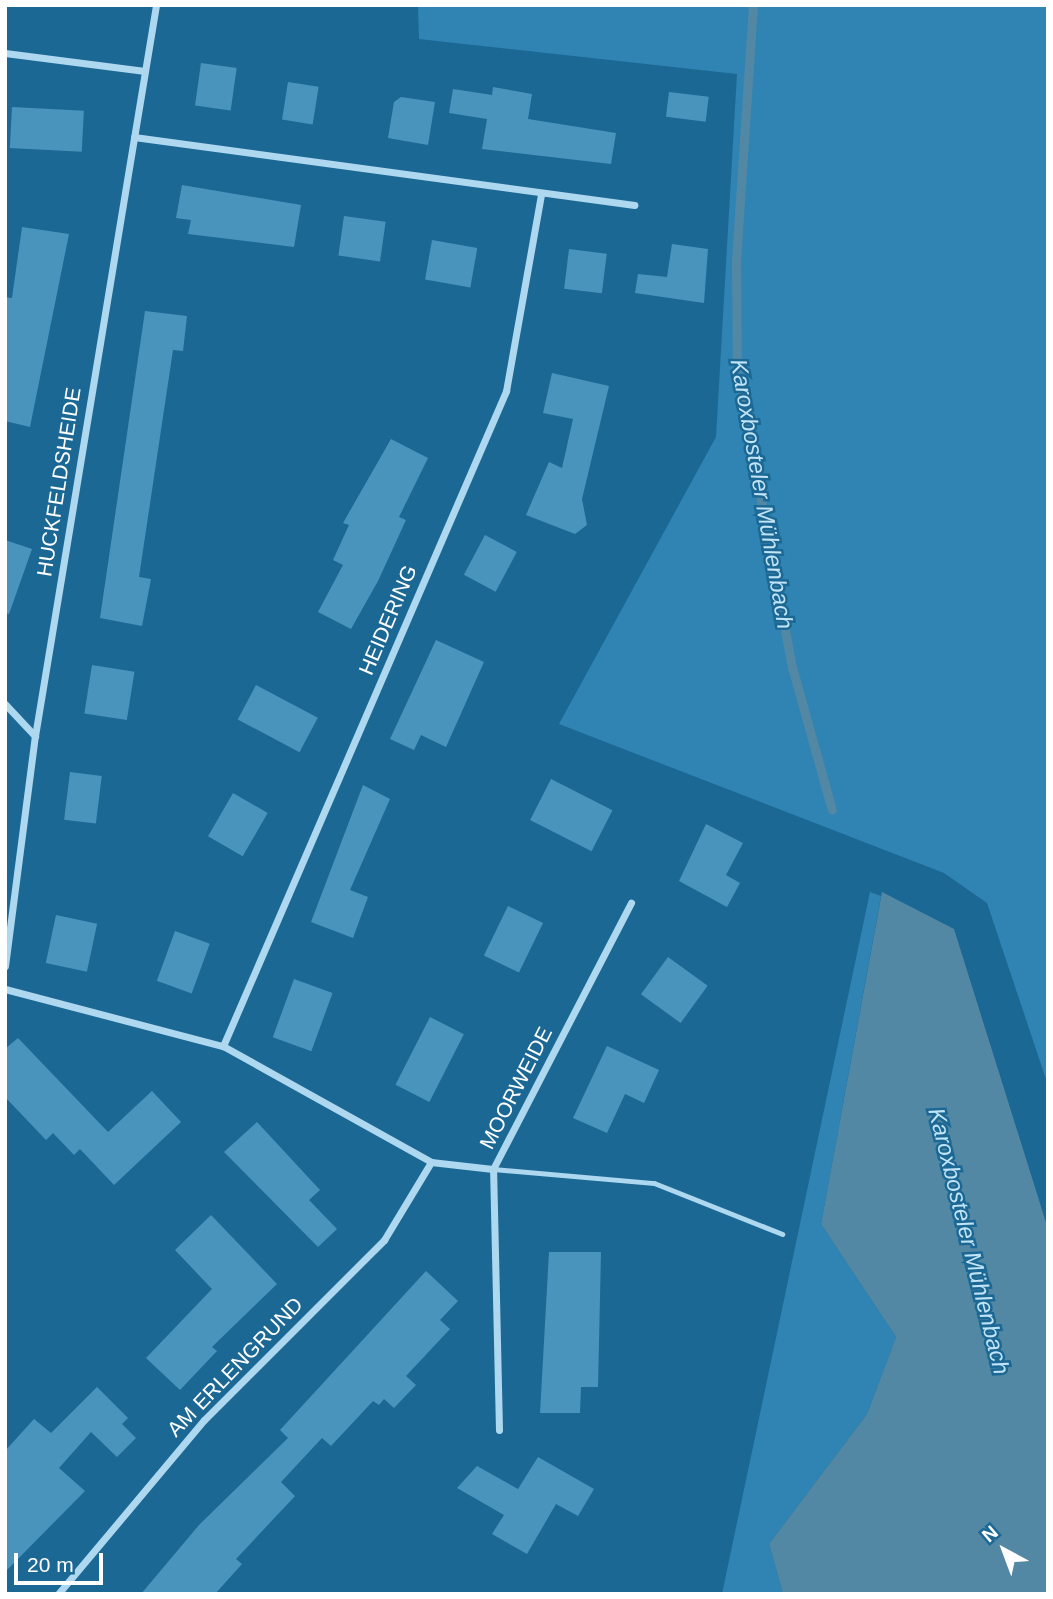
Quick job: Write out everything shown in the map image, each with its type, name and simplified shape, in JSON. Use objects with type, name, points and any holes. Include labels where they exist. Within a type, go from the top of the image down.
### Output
[{"type":"street","name":"HUCKFELDSHEIDE","points":[[5,966],[35,736],[156,5]]},
{"type":"street","points":[[5,53],[145,71]]},
{"type":"street","points":[[134,137],[634,205]]},
{"type":"street","name":"HEIDERING","points":[[223,1046],[506,391],[541,194]]},
{"type":"street","points":[[5,704],[35,736]]},
{"type":"street","name":"MOORWEIDE","points":[[499,1430],[493,1169],[631,903]]},
{"type":"street","points":[[5,989],[223,1046],[431,1161],[493,1169]]},
{"type":"street","name":"AM ERLENGRUND","points":[[58,1594],[204,1420],[384,1240],[431,1161]]},
{"type":"lane","points":[[493,1169],[654,1183],[782,1234]]},
{"type":"shaded area","points":[[418,5],[1048,5],[1048,1085],[987,903],[944,873],[559,724],[716,437],[737,74],[419,39]]},
{"type":"shaded area","points":[[870,892],[881,896],[821,1224],[896,1337],[867,1414],[769,1544],[783,1594],[722,1594]]},
{"type":"water","points":[[882,892],[954,929],[1048,1229],[1048,1594],[783,1594],[769,1544],[867,1414],[896,1337],[821,1224]]},
{"type":"building","points":[[201,63],[237,68],[231,111],[195,106]]},
{"type":"building","points":[[288,82],[319,87],[313,124],[282,120]]},
{"type":"building","points":[[493,87],[532,94],[528,119],[616,133],[611,164],[482,149],[487,119],[449,113],[453,89],[492,95]]},
{"type":"building","points":[[669,92],[709,97],[706,122],[666,117]]},
{"type":"building","points":[[401,97],[435,102],[428,145],[388,138],[394,102]]},
{"type":"building","points":[[12,107],[84,111],[82,152],[10,148]]},
{"type":"building","points":[[182,185],[301,205],[294,247],[188,234],[191,220],[176,218]]},
{"type":"building","points":[[344,216],[386,222],[380,261],[338,256]]},
{"type":"building","points":[[22,227],[69,234],[30,427],[5,421],[5,297],[12,298]]},
{"type":"building","points":[[432,240],[477,248],[470,287],[425,279]]},
{"type":"building","points":[[672,244],[708,249],[704,303],[635,293],[638,274],[667,277]]},
{"type":"building","points":[[569,249],[607,254],[602,293],[564,289]]},
{"type":"building","points":[[145,311],[187,316],[183,351],[173,350],[139,577],[151,579],[142,626],[100,618]]},
{"type":"building","points":[[552,373],[609,386],[582,499],[587,525],[575,534],[526,515],[549,462],[562,468],[573,419],[543,413]]},
{"type":"building","points":[[391,439],[428,458],[399,517],[406,520],[378,581],[351,629],[318,612],[343,565],[333,560],[349,525],[343,523]]},
{"type":"building","points":[[485,535],[517,552],[496,592],[464,575]]},
{"type":"building","points":[[5,540],[32,549],[9,614],[5,613]]},
{"type":"building","points":[[436,640],[484,662],[446,747],[421,735],[414,750],[390,739]]},
{"type":"building","points":[[92,665],[134,672],[127,720],[84,713]]},
{"type":"building","points":[[256,685],[318,718],[299,752],[238,719]]},
{"type":"building","points":[[70,772],[102,776],[96,824],[64,820]]},
{"type":"building","points":[[551,779],[612,810],[592,851],[530,820]]},
{"type":"building","points":[[363,785],[390,799],[350,890],[368,897],[353,938],[311,922]]},
{"type":"building","points":[[233,793],[268,813],[243,856],[208,836]]},
{"type":"building","points":[[706,824],[743,843],[726,875],[740,883],[727,907],[679,881]]},
{"type":"building","points":[[508,906],[543,923],[519,973],[484,955]]},
{"type":"building","points":[[56,915],[97,924],[87,972],[46,963]]},
{"type":"building","points":[[175,931],[210,944],[192,993],[157,981]]},
{"type":"building","points":[[668,957],[708,986],[681,1023],[641,994]]},
{"type":"building","points":[[294,979],[333,993],[311,1051],[273,1037]]},
{"type":"building","points":[[430,1017],[464,1034],[429,1102],[395,1085]]},
{"type":"building","points":[[18,1038],[108,1132],[152,1091],[181,1122],[114,1185],[80,1149],[74,1155],[53,1133],[46,1140],[5,1097],[5,1049]]},
{"type":"building","points":[[607,1046],[659,1070],[644,1103],[625,1094],[607,1133],[573,1118]]},
{"type":"building","points":[[257,1122],[320,1190],[309,1200],[337,1229],[318,1247],[224,1152]]},
{"type":"building","points":[[211,1215],[277,1284],[212,1347],[217,1351],[180,1390],[146,1358],[212,1289],[175,1250]]},
{"type":"building","points":[[549,1252],[601,1252],[598,1387],[581,1387],[580,1413],[540,1413]]},
{"type":"building","points":[[426,1271],[458,1301],[440,1320],[450,1329],[406,1376],[416,1385],[394,1408],[384,1399],[379,1405],[373,1401],[331,1446],[322,1438],[281,1482],[295,1496],[236,1559],[242,1564],[215,1594],[141,1594],[199,1525],[288,1438],[280,1430]]},
{"type":"building","points":[[97,1387],[128,1418],[122,1424],[136,1438],[117,1457],[91,1432],[59,1468],[85,1491],[5,1572],[5,1451],[34,1419],[51,1433]]},
{"type":"building","points":[[538,1457],[594,1489],[578,1516],[556,1504],[527,1554],[492,1534],[504,1515],[457,1488],[477,1466],[518,1489]]},
{"type":"waterway","name":"Karoxbosteler Mühlenbach","points":[[753,5],[736,263],[737,371],[792,667],[832,810]]}]
